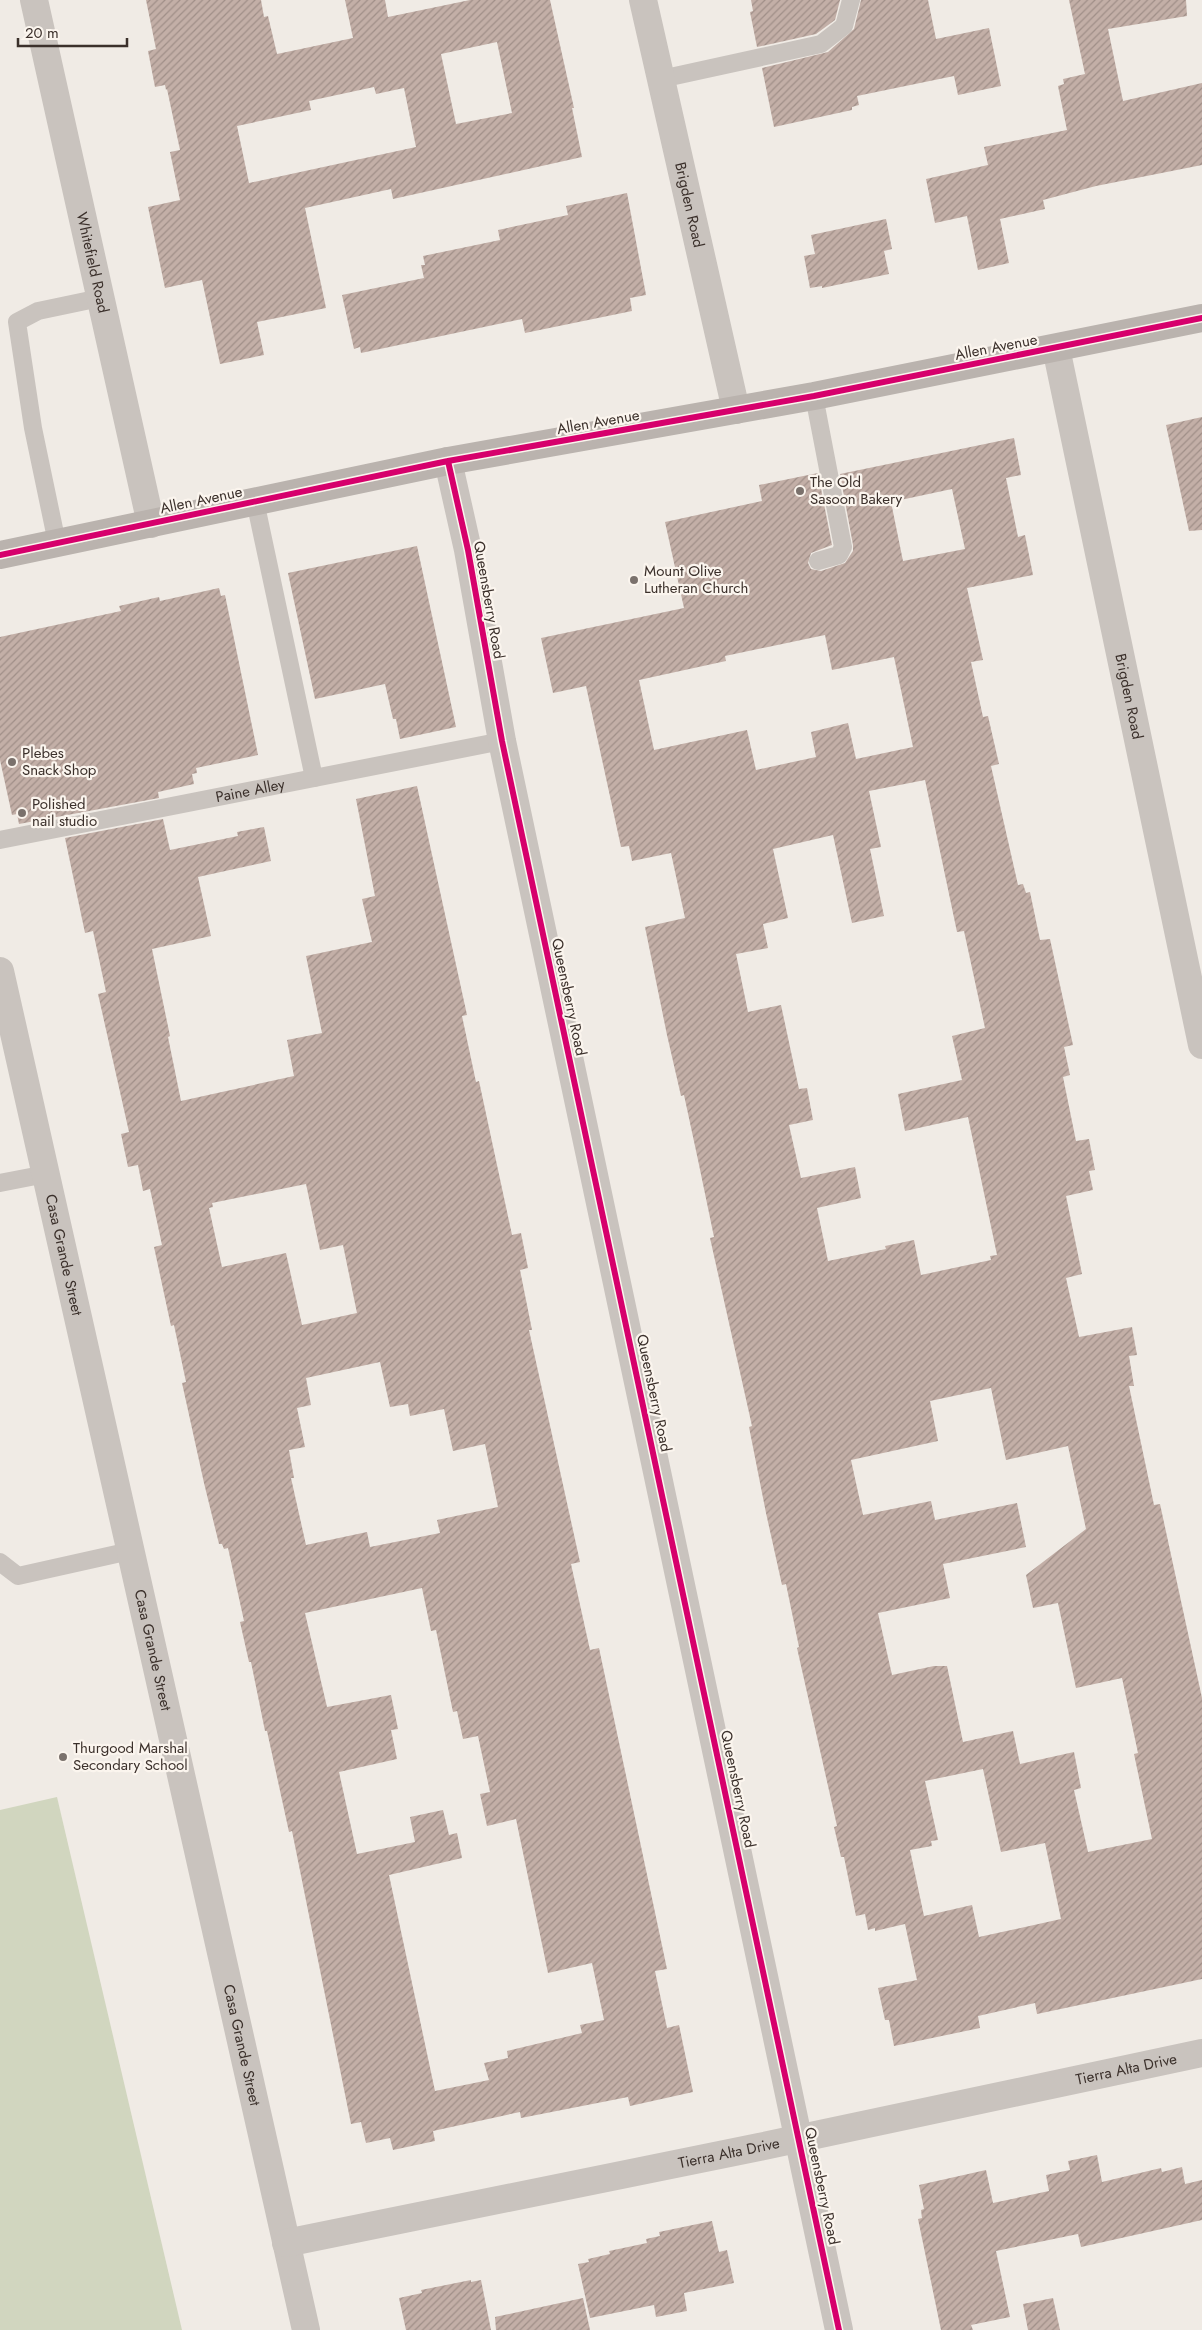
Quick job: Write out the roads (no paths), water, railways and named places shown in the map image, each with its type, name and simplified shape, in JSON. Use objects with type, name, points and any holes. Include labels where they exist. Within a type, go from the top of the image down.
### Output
[{"type":"street","name":"Whitefield Road","points":[[34,0],[151,524]]},
{"type":"street","name":"Brigden Road","points":[[643,0],[736,410]]},
{"type":"street","name":"Allen Avenue","points":[[0,555],[448,461],[814,396],[1202,318]]},
{"type":"street","name":"Brigden Road","points":[[1056,348],[1202,1045]]},
{"type":"street","name":"Queensberry Road","points":[[448,461],[468,550],[502,741],[839,2330]]},
{"type":"street","name":"Casa Grande Street","points":[[0,971],[306,2330]]},
{"type":"street","name":"Tierra Alta Drive","points":[[286,2243],[1202,2053]]},
{"type":"lane","points":[[661,79],[821,44],[844,26],[851,0]]},
{"type":"lane","points":[[57,543],[33,428],[17,322],[38,311],[100,298]]},
{"type":"lane","points":[[814,396],[843,547],[839,554],[818,561]]},
{"type":"lane","points":[[255,501],[314,778]]},
{"type":"lane","name":"Paine Alley","points":[[0,840],[502,741]]},
{"type":"lane","points":[[0,1183],[46,1174]]},
{"type":"lane","points":[[0,1562],[18,1576],[130,1551]]},
{"type":"place","name":"The Old Sasoon Bakery","points":[[800,491]]},
{"type":"place","name":"Mount Olive Lutheran Church","points":[[634,580]]},
{"type":"place","name":"Plebes Snack Shop","points":[[12,762]]},
{"type":"place","name":"Polished nail studio","points":[[22,813]]},
{"type":"place","name":"Thurgood Marshal Secondary School","points":[[63,1757]]}]
